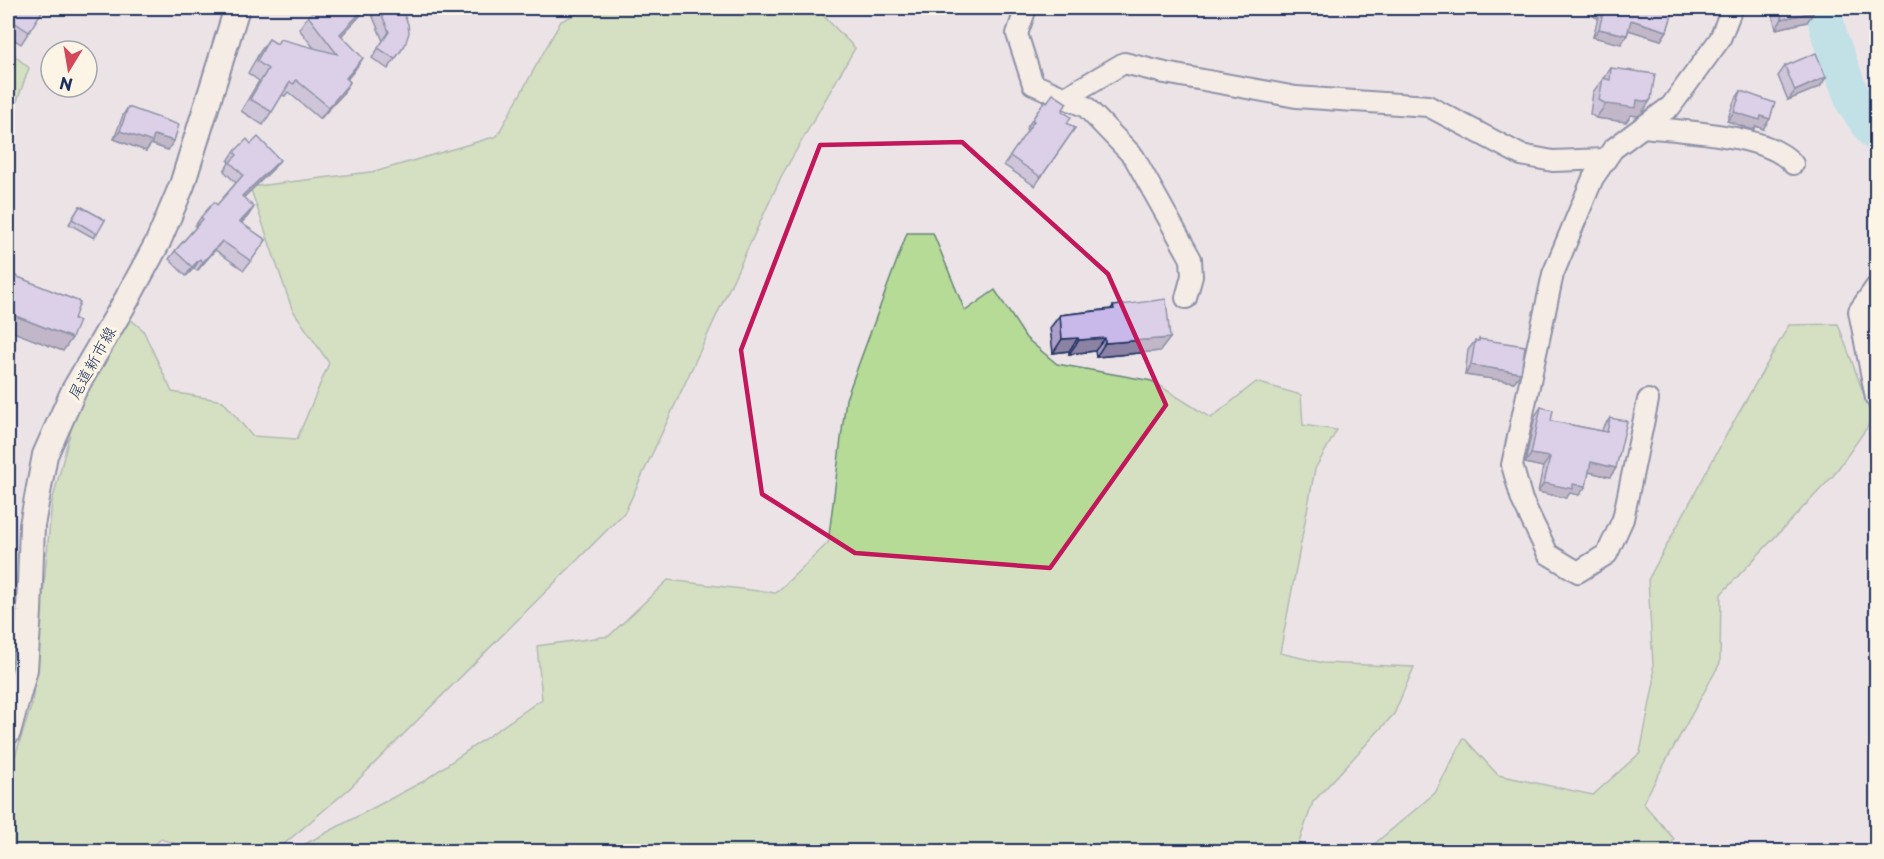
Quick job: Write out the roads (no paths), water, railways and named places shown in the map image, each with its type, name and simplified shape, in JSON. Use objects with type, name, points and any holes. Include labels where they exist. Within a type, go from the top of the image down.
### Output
[{"type":"main road","name":"尾道新市線","points":[[8,732],[25,669],[32,525],[45,455],[74,390],[127,299],[162,232],[182,185],[237,8]]},
{"type":"street","points":[[1026,8],[1017,34],[1033,84],[1086,107],[1134,157],[1191,259],[1192,276],[1186,298]]},
{"type":"street","points":[[1648,400],[1623,519],[1607,554],[1578,572],[1548,554],[1522,500],[1512,465],[1553,274],[1593,178],[1613,149],[1671,106],[1720,39],[1732,8]]},
{"type":"street","points":[[1064,98],[1124,63],[1165,73],[1296,97],[1428,106],[1521,155],[1553,161],[1606,159]]},
{"type":"street","points":[[1643,127],[1743,139],[1785,155],[1793,164]]},
{"type":"street","points":[[1876,287],[1859,311],[1876,398]]},
{"type":"waterway","points":[[1823,8],[1830,38],[1855,105],[1876,134]]}]
